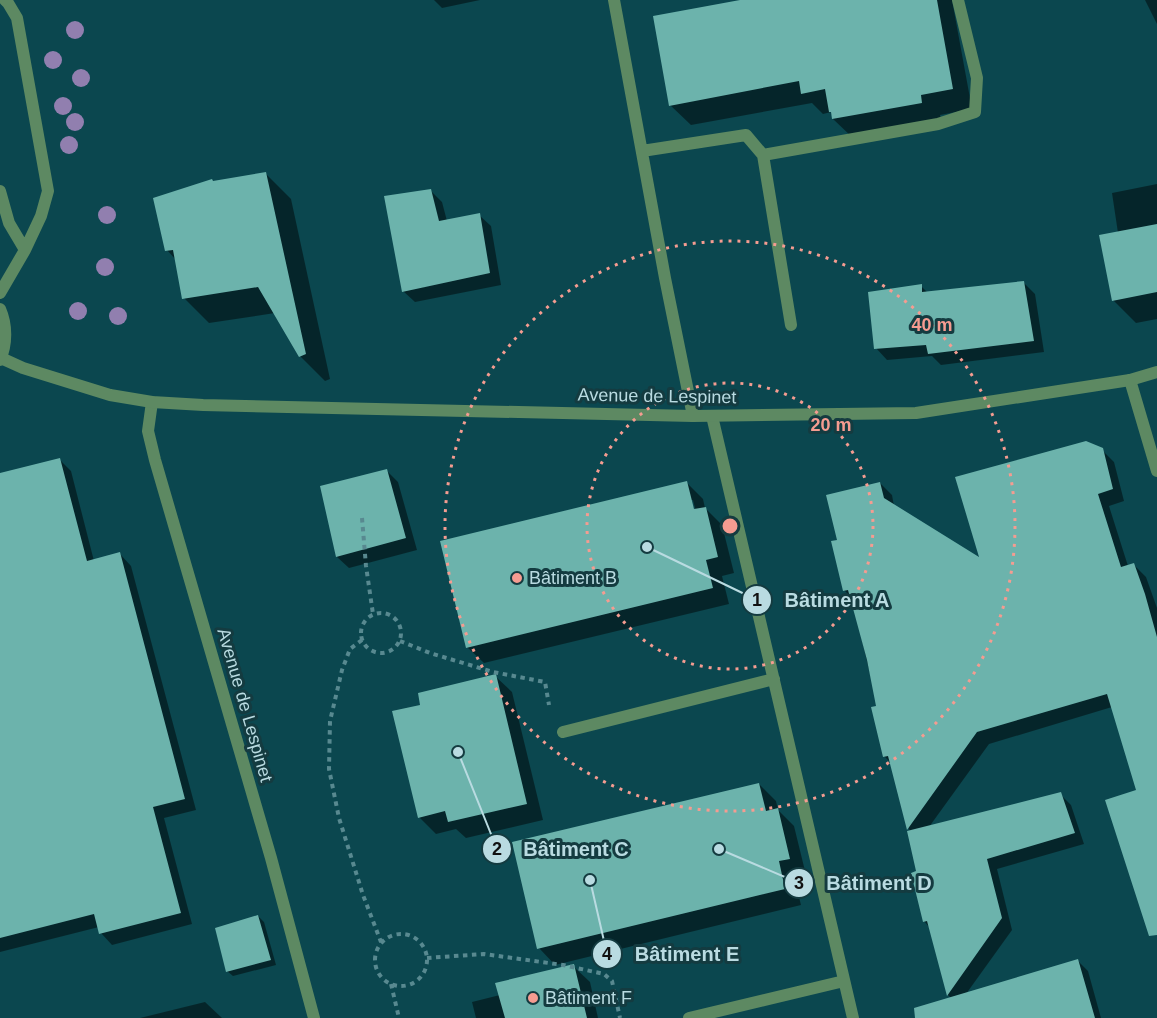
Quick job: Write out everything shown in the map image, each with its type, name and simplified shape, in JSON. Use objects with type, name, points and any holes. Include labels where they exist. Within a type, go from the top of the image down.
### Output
[{"type":"street","points":[[0,292],[25,250],[41,216],[48,191],[16,18],[5,0]]},
{"type":"street","points":[[614,0],[693,416]]},
{"type":"street","points":[[763,156],[938,124],[975,112],[976,78],[958,0]]},
{"type":"street","points":[[642,151],[746,135],[763,156],[791,324]]},
{"type":"street","points":[[0,191],[9,223],[25,250]]},
{"type":"street","name":"Avenue de Lespinet","points":[[0,309],[4,318],[6,338],[1,359],[110,395],[152,402],[693,416],[916,413],[1130,380],[1157,372]]},
{"type":"street","points":[[1130,380],[1157,471]]},
{"type":"street","name":"Avenue de Lespinet","points":[[152,402],[148,431],[155,460],[271,858],[314,1018]]},
{"type":"street","points":[[712,416],[853,1018]]},
{"type":"street","points":[[563,732],[774,679]]},
{"type":"street","points":[[689,1018],[844,981]]},
{"type":"path","points":[[362,518],[373,614]]},
{"type":"path","points":[[385,613],[396,619],[401,629],[400,641],[393,651],[380,654],[369,650],[362,640],[360,630],[365,620],[373,614],[385,613]]},
{"type":"path","points":[[362,640],[350,649],[342,670],[330,721],[329,769],[339,818],[363,895],[381,942]]},
{"type":"path","points":[[400,641],[430,653],[493,672],[544,682],[556,734],[563,732]]},
{"type":"path","points":[[403,934],[415,938],[423,946],[427,958],[424,971],[416,981],[404,985],[392,984],[381,977],[375,966],[375,954],[381,942],[391,935],[403,934]]},
{"type":"path","points":[[427,958],[484,954],[562,965],[604,974],[612,981],[620,1018]]},
{"type":"path","points":[[392,984],[399,1018]]},
{"type":"building","points":[[740,0],[937,0],[953,89],[921,95],[922,103],[832,119],[825,89],[801,94],[799,81],[669,106],[653,16]]},
{"type":"building","points":[[266,172],[306,354],[299,357],[258,287],[182,299],[173,250],[165,251],[153,198],[212,179],[213,181]]},
{"type":"building","points":[[431,189],[439,221],[480,213],[490,273],[402,292],[384,196]]},
{"type":"building","points":[[1157,224],[1157,292],[1112,301],[1099,235]]},
{"type":"building","points":[[1024,281],[1034,341],[928,354],[926,345],[874,349],[868,292],[922,284],[922,292]]},
{"type":"building","points":[[1086,441],[1103,448],[1113,489],[1098,494],[1121,567],[1134,563],[1157,637],[1157,935],[1149,936],[1105,800],[1136,790],[1107,694],[977,732],[907,830],[888,756],[883,757],[871,707],[876,706],[867,660],[848,590],[843,591],[831,541],[837,540],[826,495],[880,482],[884,498],[979,557],[955,477]]},
{"type":"building","points":[[60,458],[87,561],[120,552],[185,799],[153,807],[181,913],[99,934],[94,914],[0,938],[0,473]]},
{"type":"building","points":[[387,469],[406,538],[336,557],[320,486]]},
{"type":"building","points":[[687,481],[694,509],[706,507],[718,557],[706,560],[713,588],[466,648],[440,541]]},
{"type":"building","points":[[496,674],[527,804],[448,822],[445,811],[418,818],[392,711],[420,705],[418,693]]},
{"type":"building","points":[[759,783],[766,811],[778,808],[790,859],[779,861],[785,889],[537,949],[512,842]]},
{"type":"building","points":[[1061,792],[1075,833],[987,859],[1002,918],[947,996],[927,921],[923,922],[911,873],[916,871],[907,831]]},
{"type":"building","points":[[258,915],[271,960],[226,972],[215,928]]},
{"type":"building","points":[[1078,959],[1095,1018],[915,1018],[914,1008]]},
{"type":"building","name":"Bâtiment F","points":[[574,964],[587,1018],[505,1018],[495,983]]},
{"type":"place","name":"Bâtiment A","points":[[647,547]]},
{"type":"place","name":"Bâtiment B","points":[[517,578]]},
{"type":"place","name":"Bâtiment C","points":[[458,752]]},
{"type":"place","name":"Bâtiment D","points":[[719,849]]},
{"type":"place","name":"Bâtiment E","points":[[590,880]]},
{"type":"place","name":"Bâtiment F","points":[[533,998]]}]
